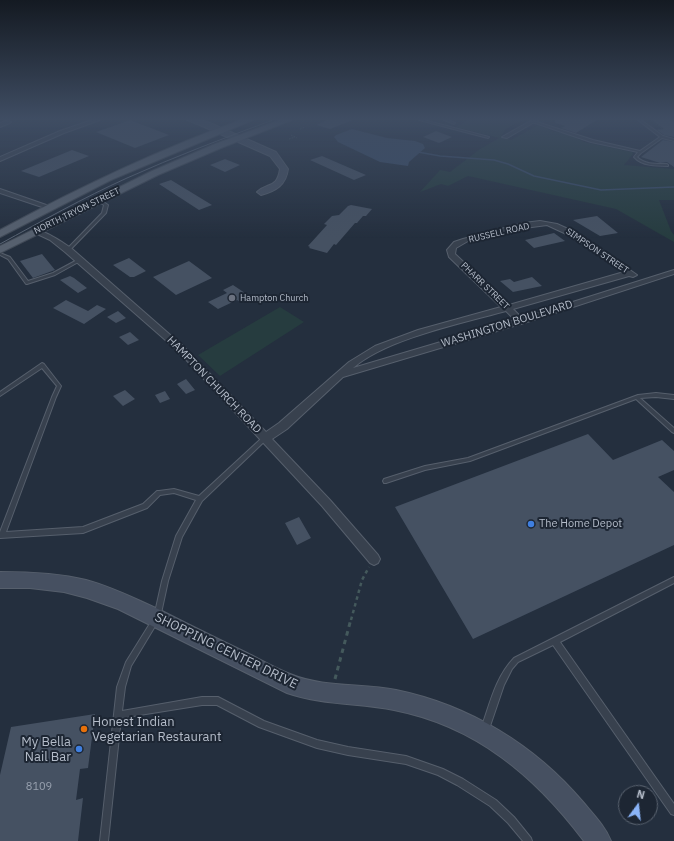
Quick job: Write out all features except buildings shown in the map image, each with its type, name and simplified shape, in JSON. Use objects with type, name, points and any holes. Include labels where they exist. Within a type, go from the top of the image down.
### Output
[{"type":"main road","name":"NORTH TRYON STREET","points":[[0,234],[149,159]]},
{"type":"main road","name":"NORTH TRYON STREET","points":[[0,250],[98,200],[187,159]]},
{"type":"street","points":[[261,192],[276,187],[282,180],[284,169],[274,159]]},
{"type":"street","points":[[0,191],[50,208]]},
{"type":"street","name":"RUSSELL ROAD","points":[[451,250],[456,244],[478,237],[539,224],[551,223]]},
{"type":"street","name":"SIMPSON STREET","points":[[551,223],[560,226],[571,233],[643,282]]},
{"type":"street","name":"HAMPTON CHURCH ROAD","points":[[36,232],[52,238],[68,250],[181,349],[326,504],[374,559]]},
{"type":"street","name":"PHARR STREET","points":[[451,250],[452,255],[521,321]]},
{"type":"street","name":"WASHINGTON BOULEVARD","points":[[340,375],[521,321],[674,272]]},
{"type":"street","name":"WASHINGTON BOULEVARD","points":[[265,438],[282,426],[340,375],[366,355],[400,339],[630,273]]},
{"type":"street","name":"SHOPPING CENTER DRIVE","points":[[0,580],[48,582],[87,589],[123,602],[288,683],[312,691],[392,699],[443,714],[484,734],[508,748],[550,783],[599,841]]},
{"type":"lane","points":[[636,159],[638,161],[667,165]]},
{"type":"lane","points":[[68,250],[104,213],[106,205],[98,200]]},
{"type":"lane","points":[[0,254],[9,258],[27,283],[54,274],[80,260]]},
{"type":"lane","points":[[0,394],[42,365],[59,386],[1,535],[83,530],[145,506],[159,493],[174,491],[200,499]]},
{"type":"lane","points":[[386,481],[425,468],[468,460],[637,398],[650,395],[674,397]]},
{"type":"lane","points":[[637,398],[674,431]]},
{"type":"lane","points":[[104,841],[124,671],[157,618],[165,581],[179,536],[200,499],[265,438]]},
{"type":"lane","points":[[484,734],[502,680],[516,660],[674,580]]},
{"type":"lane","points":[[555,641],[674,811]]},
{"type":"lane","points":[[118,715],[202,700],[218,701],[262,724],[317,744],[406,760],[440,772],[493,803],[511,820],[528,841]]},
{"type":"path","points":[[332,693],[362,580],[374,559]]},
{"type":"green space","points":[[467,159],[629,159],[624,165],[674,169],[674,200],[659,200],[674,235],[674,242],[616,209],[468,176],[448,186],[441,184],[420,192],[440,170],[450,172]]},
{"type":"green space","points":[[280,307],[304,322],[220,376],[198,355]]},
{"type":"water","points":[[374,159],[412,159],[409,162],[408,166],[380,162]]},
{"type":"waterway","points":[[484,159],[494,160],[508,164],[534,176],[601,190],[674,187]]},
{"type":"tram line","points":[[0,244],[127,178],[172,159]]},
{"type":"place","name":"Hampton Church","points":[[232,298]]},
{"type":"place","name":"The Home Depot","points":[[531,524]]},
{"type":"place","name":"Honest Indian Vegetarian Restaurant","points":[[84,729]]},
{"type":"place","name":"My Bella Nail Bar","points":[[79,749]]}]
